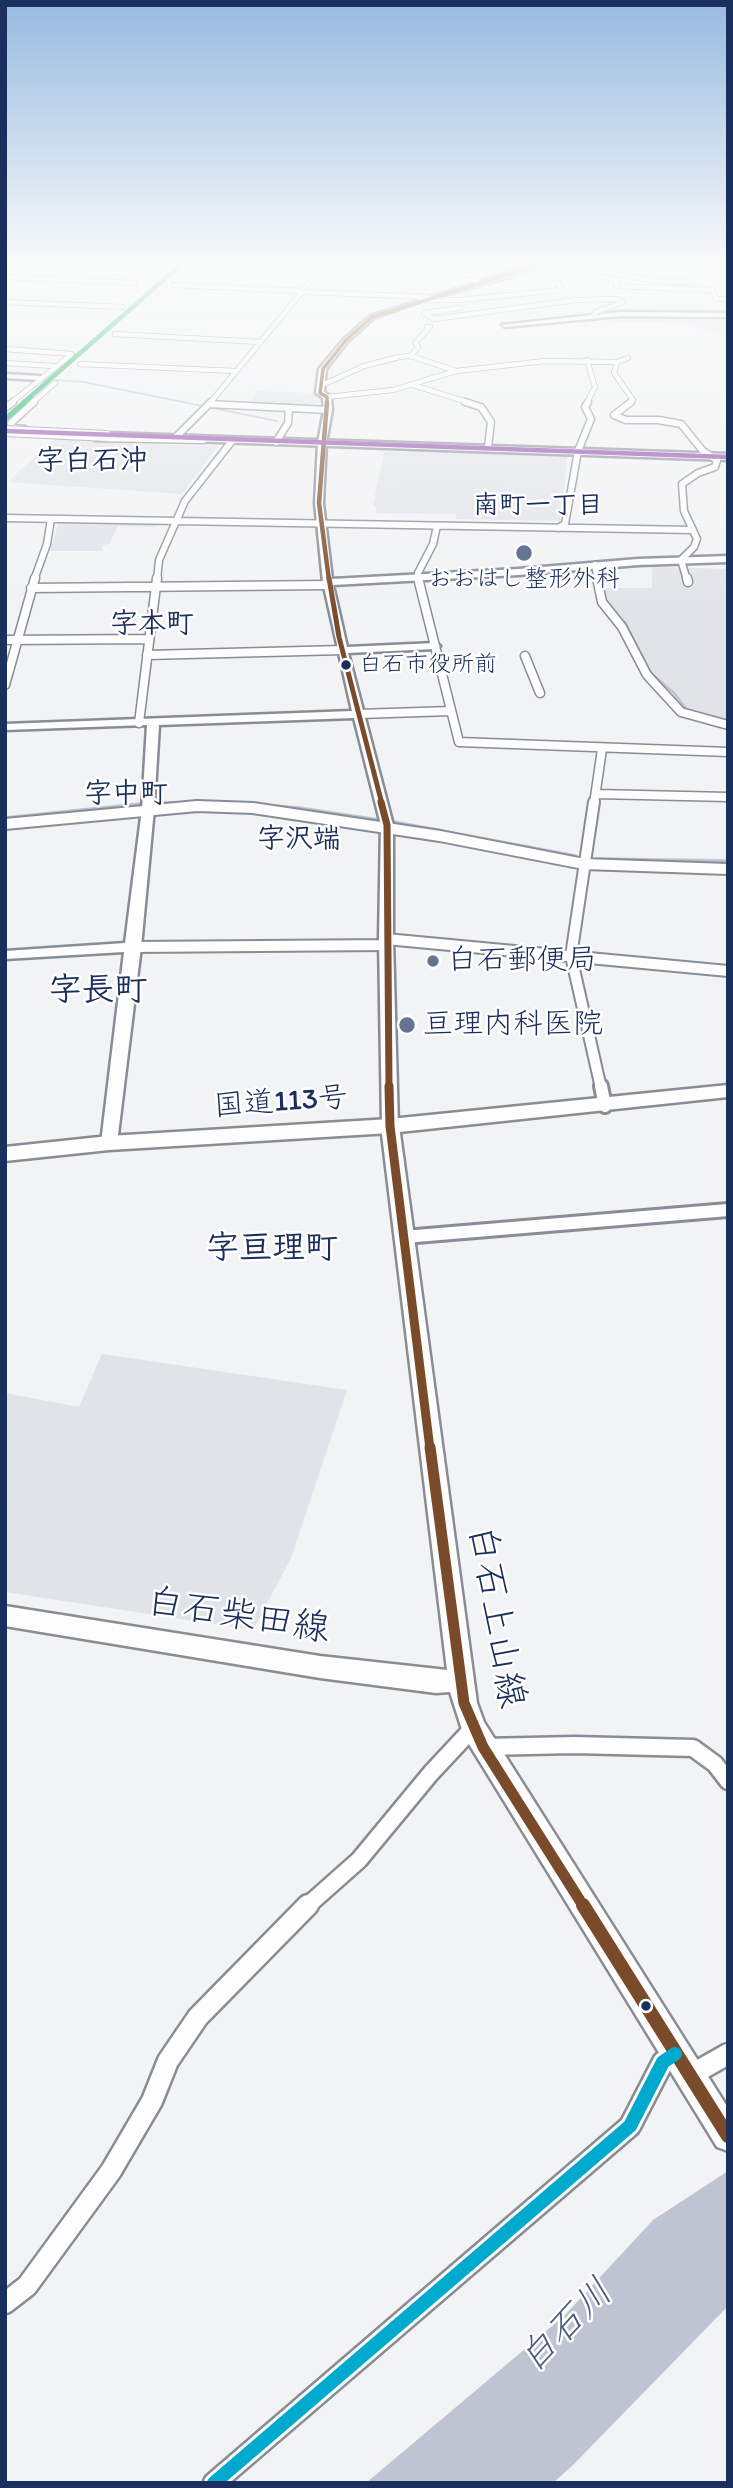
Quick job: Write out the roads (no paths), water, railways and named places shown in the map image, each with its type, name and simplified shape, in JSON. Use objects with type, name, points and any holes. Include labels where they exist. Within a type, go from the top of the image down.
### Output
[{"type":"highway","name":"国道113号","points":[[5,1153],[109,1143],[390,1126],[605,1106],[728,1091]]},
{"type":"main road","points":[[7,432],[728,457]]},
{"type":"main road","name":"白石上山線","points":[[390,1126],[460,1680],[478,1738],[728,2136]]},
{"type":"main road","name":"白石柴田線","points":[[5,1616],[333,1669],[436,1682],[460,1680]]},
{"type":"street","points":[[5,408],[38,380]]},
{"type":"street","points":[[7,432],[175,438],[208,406],[228,380]]},
{"type":"street","points":[[321,380],[320,393],[327,397],[374,394],[428,380]]},
{"type":"street","points":[[320,386],[333,380]]},
{"type":"street","points":[[558,528],[565,524],[578,451],[591,419],[585,407],[596,387],[594,380]]},
{"type":"street","points":[[619,380],[633,400],[614,415],[626,419],[658,420],[681,425],[696,444],[717,460],[715,467],[698,473],[682,484],[684,511],[697,539],[694,547],[681,560]]},
{"type":"street","points":[[7,432],[11,423],[55,383]]},
{"type":"street","points":[[413,385],[481,407],[491,422],[488,447]]},
{"type":"street","points":[[327,397],[318,503],[328,583],[387,824],[390,1126]]},
{"type":"street","points":[[208,406],[328,410]]},
{"type":"street","points":[[276,442],[288,423],[289,408]]},
{"type":"street","points":[[7,432],[174,442],[204,440]]},
{"type":"street","points":[[139,723],[159,560],[185,501],[232,441]]},
{"type":"street","points":[[5,518],[693,530]]},
{"type":"street","points":[[5,685],[31,588],[47,544],[51,519]]},
{"type":"street","points":[[437,526],[433,544],[418,573],[418,579],[459,742],[728,752]]},
{"type":"street","points":[[31,588],[328,583],[728,559]]},
{"type":"street","points":[[681,560],[688,582]]},
{"type":"street","points":[[596,565],[602,602],[622,626],[647,675],[681,712],[728,725]]},
{"type":"street","points":[[5,640],[149,639]]},
{"type":"street","points":[[147,655],[435,646]]},
{"type":"street","points":[[525,656],[540,693]]},
{"type":"street","points":[[5,727],[451,710]]},
{"type":"street","points":[[109,1143],[149,806],[153,723]]},
{"type":"street","points":[[602,748],[571,956],[605,1106]]},
{"type":"street","points":[[597,794],[728,797]]},
{"type":"street","points":[[5,824],[149,806],[253,808],[387,824],[584,864],[728,869]]},
{"type":"street","points":[[5,955],[134,947],[387,942],[728,971]]},
{"type":"street","points":[[404,1237],[728,1210]]},
{"type":"street","points":[[5,2304],[27,2286],[111,2171],[152,2101],[168,2061],[198,2017],[321,1892],[359,1860],[431,1773],[478,1738],[575,1745],[693,1748],[715,1763],[728,1781]]},
{"type":"street","points":[[214,2483],[630,2126],[663,2063],[689,2076],[728,2054]]},
{"type":"water","name":"白石川","points":[[728,2171],[728,2306],[553,2483],[366,2483],[564,2316],[653,2220]]},
{"type":"waterway","points":[[57,380],[84,382],[277,421]]},
{"type":"waterway","points":[[602,573],[603,580]]},
{"type":"waterway","points":[[603,578],[604,593]]},
{"type":"waterway","points":[[625,622],[651,673],[674,693],[688,711]]},
{"type":"waterway","points":[[240,804],[217,802],[299,808],[399,823],[576,856]]},
{"type":"waterway","points":[[5,818],[150,803],[184,803],[143,804]]},
{"type":"waterway","points":[[596,859],[728,861]]},
{"type":"place","name":"おおはし整形外科","points":[[524,553]]},
{"type":"place","name":"白石市役所前","points":[[346,665]]},
{"type":"place","name":"白石郵便局","points":[[433,961]]},
{"type":"place","name":"亘理内科医院","points":[[407,1025]]},
{"type":"district","name":"字白石沖","points":[[92,462]]},
{"type":"district","name":"南町一丁目","points":[[538,506]]},
{"type":"district","name":"字本町","points":[[152,625]]},
{"type":"district","name":"字中町","points":[[126,795]]},
{"type":"district","name":"字沢端","points":[[299,840]]},
{"type":"district","name":"字長町","points":[[98,992]]},
{"type":"district","name":"字亘理町","points":[[272,1250]]}]
